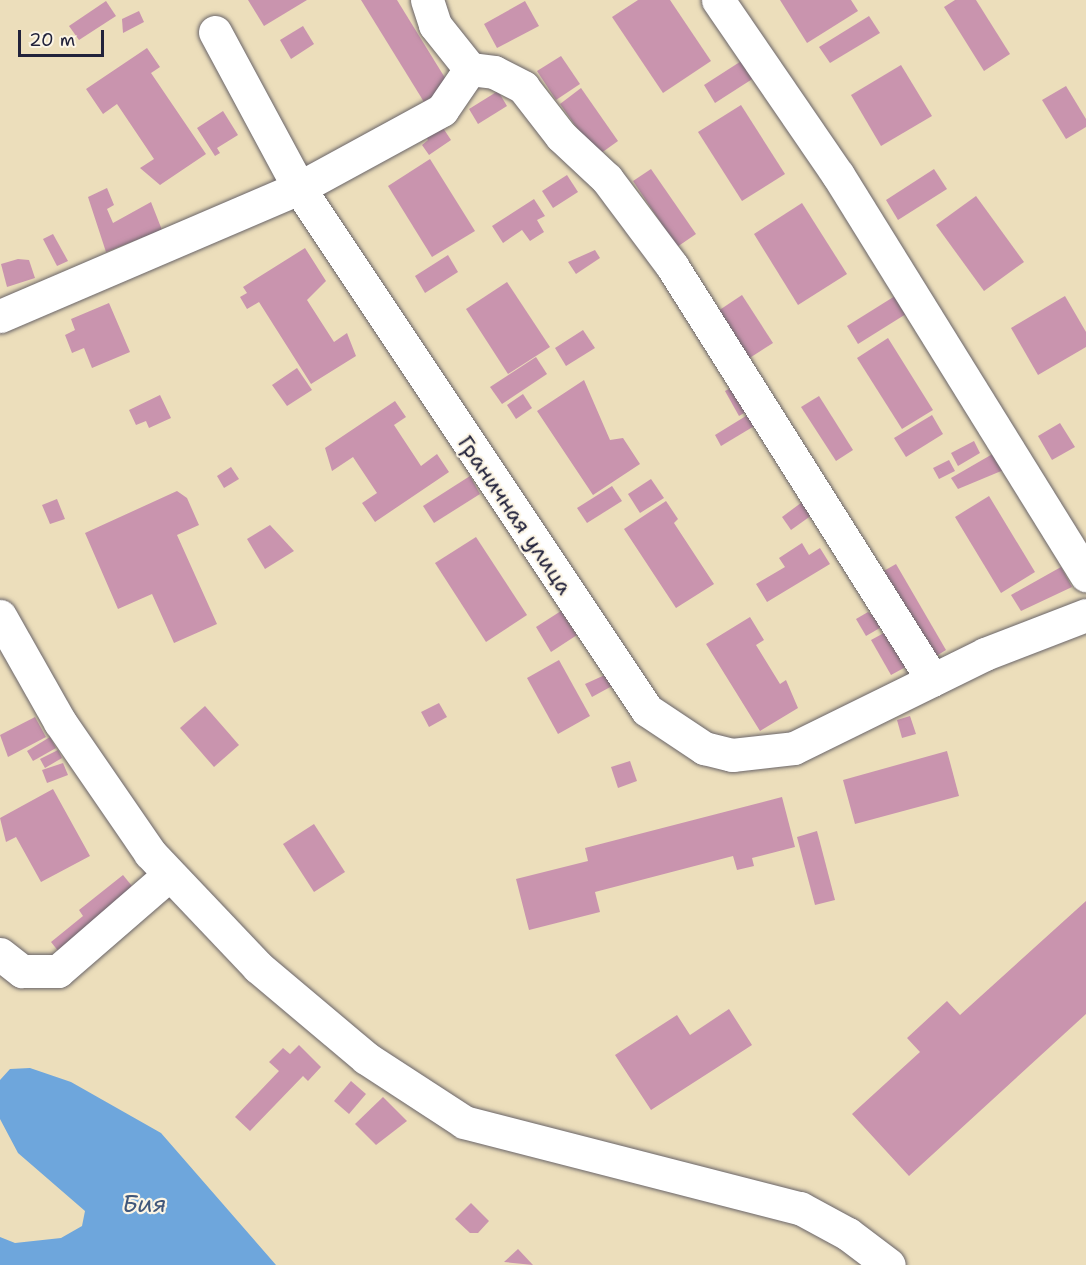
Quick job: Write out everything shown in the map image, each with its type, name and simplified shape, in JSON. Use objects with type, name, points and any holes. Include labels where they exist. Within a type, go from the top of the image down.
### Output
[{"type":"street","points":[[427,0],[435,25],[470,69],[494,72],[523,87],[566,141],[607,179],[672,266],[933,680]]},
{"type":"street","points":[[718,0],[838,175],[1086,575]]},
{"type":"street","name":"Граничная улица","points":[[215,32],[299,188],[564,590],[647,710],[669,728],[704,748],[760,754],[794,748],[1024,636],[1086,615]]},
{"type":"street","points":[[0,316],[299,188],[442,110],[470,69]]},
{"type":"street","points":[[0,616],[60,723],[169,875],[306,1009],[440,1110],[504,1136],[800,1208],[889,1265]]},
{"type":"street","points":[[0,954],[22,971],[58,971],[169,875]]},
{"type":"water","name":"Бия","points":[[30,1068],[71,1082],[161,1133],[276,1265],[0,1265],[0,1237],[15,1243],[61,1238],[82,1226],[85,1211],[18,1153],[0,1119],[0,1080],[10,1069]]},
{"type":"building","points":[[248,0],[307,0],[264,26]]},
{"type":"building","points":[[361,0],[397,0],[450,86],[424,102]]},
{"type":"building","points":[[638,0],[670,0],[711,61],[663,93],[612,17]]},
{"type":"building","points":[[780,0],[851,0],[858,11],[807,43]]},
{"type":"building","points":[[955,0],[976,0],[1010,54],[984,71],[944,7]]},
{"type":"building","points":[[106,1],[116,16],[79,40],[69,26]]},
{"type":"building","points":[[525,1],[539,26],[497,48],[484,24]]},
{"type":"building","points":[[139,11],[144,22],[123,33],[122,19]]},
{"type":"building","points":[[869,16],[880,33],[830,63],[819,47]]},
{"type":"building","points":[[303,26],[314,44],[291,59],[280,40]]},
{"type":"building","points":[[147,48],[160,67],[151,73],[206,154],[160,185],[140,168],[154,159],[117,104],[103,114],[86,89]]},
{"type":"building","points":[[561,56],[580,84],[556,100],[537,71]]},
{"type":"building","points":[[746,58],[757,76],[715,103],[704,85]]},
{"type":"building","points":[[901,65],[932,116],[881,146],[851,95]]},
{"type":"building","points":[[1066,86],[1086,119],[1086,127],[1066,139],[1042,100]]},
{"type":"building","points":[[581,88],[618,141],[597,156],[560,104]]},
{"type":"building","points":[[498,91],[507,106],[478,124],[469,109]]},
{"type":"building","points":[[741,105],[785,174],[742,201],[698,132]]},
{"type":"building","points":[[223,111],[238,135],[217,148],[220,153],[215,156],[197,128]]},
{"type":"building","points":[[441,125],[451,140],[429,155],[422,145],[428,140],[425,135]]},
{"type":"building","points":[[430,159],[475,231],[432,257],[388,186]]},
{"type":"building","points":[[651,169],[696,234],[677,247],[633,181]]},
{"type":"building","points":[[934,169],[947,189],[898,220],[886,200]]},
{"type":"building","points":[[567,175],[578,192],[553,208],[542,191]]},
{"type":"building","points":[[107,188],[114,205],[107,209],[113,223],[151,202],[162,230],[106,252],[88,197]]},
{"type":"building","points":[[976,196],[1024,262],[984,291],[936,225]]},
{"type":"building","points":[[534,199],[545,216],[537,220],[544,232],[530,241],[522,230],[503,243],[492,226]]},
{"type":"building","points":[[802,203],[847,274],[798,305],[754,234]]},
{"type":"building","points":[[53,234],[68,261],[57,266],[43,239]]},
{"type":"building","points":[[305,248],[326,281],[307,300],[334,342],[347,333],[356,356],[311,384],[259,302],[247,309],[240,297],[247,293],[243,287]]},
{"type":"building","points":[[595,250],[600,258],[576,274],[568,262]]},
{"type":"building","points":[[448,255],[458,272],[425,293],[415,276]]},
{"type":"building","points":[[18,259],[29,260],[35,278],[7,287],[1,264]]},
{"type":"building","points":[[507,282],[550,347],[508,374],[466,309]]},
{"type":"building","points":[[742,295],[773,343],[748,359],[718,311]]},
{"type":"building","points":[[895,296],[906,314],[858,344],[847,326]]},
{"type":"building","points":[[1065,296],[1086,332],[1086,347],[1038,375],[1011,328]]},
{"type":"building","points":[[109,303],[130,352],[92,368],[84,348],[72,353],[65,335],[75,330],[71,319]]},
{"type":"building","points":[[583,330],[595,348],[566,366],[555,348]]},
{"type":"building","points":[[888,338],[933,410],[902,429],[857,358]]},
{"type":"building","points":[[536,357],[547,374],[502,404],[490,387]]},
{"type":"building","points":[[297,368],[312,390],[287,406],[272,385]]},
{"type":"building","points":[[584,380],[610,440],[623,438],[640,464],[593,495],[537,411]]},
{"type":"building","points":[[740,383],[754,407],[739,416],[725,391]]},
{"type":"building","points":[[523,394],[532,408],[516,419],[507,405]]},
{"type":"building","points":[[160,395],[171,418],[149,428],[146,421],[136,425],[129,410]]},
{"type":"building","points":[[819,396],[853,450],[836,461],[801,407]]},
{"type":"building","points":[[395,401],[406,417],[394,425],[421,466],[437,454],[449,472],[375,522],[362,503],[377,493],[353,457],[332,471],[325,448]]},
{"type":"building","points":[[754,411],[761,422],[721,446],[715,435]]},
{"type":"building","points":[[932,415],[943,434],[906,457],[894,438]]},
{"type":"building","points":[[1060,423],[1075,447],[1052,460],[1038,436]]},
{"type":"building","points":[[974,441],[980,453],[958,466],[951,453]]},
{"type":"building","points":[[996,452],[1006,469],[958,489],[951,478]]},
{"type":"building","points":[[949,460],[955,471],[939,479],[933,468]]},
{"type":"building","points":[[231,467],[239,479],[224,488],[217,476]]},
{"type":"building","points":[[470,476],[480,494],[434,523],[423,506]]},
{"type":"building","points":[[651,479],[664,498],[640,513],[628,494]]},
{"type":"building","points":[[612,486],[622,501],[587,523],[577,508]]},
{"type":"building","points":[[177,491],[187,498],[199,525],[177,535],[217,624],[174,643],[152,594],[118,609],[85,533]]},
{"type":"building","points":[[989,496],[1035,572],[1001,593],[955,517]]},
{"type":"building","points":[[809,497],[819,510],[791,530],[782,517]]},
{"type":"building","points":[[57,499],[65,519],[50,524],[42,505]]},
{"type":"building","points":[[666,501],[678,519],[674,523],[714,584],[676,608],[624,529]]},
{"type":"building","points":[[270,525],[294,551],[265,569],[247,539]]},
{"type":"building","points":[[476,537],[527,615],[486,642],[435,563]]},
{"type":"building","points":[[802,543],[809,555],[820,548],[830,564],[767,602],[756,584],[785,567],[779,558]]},
{"type":"building","points":[[896,564],[946,650],[933,658],[882,572]]},
{"type":"building","points":[[1061,567],[1072,587],[1021,611],[1011,595]]},
{"type":"building","points":[[561,611],[577,635],[551,652],[536,627]]},
{"type":"building","points":[[868,612],[885,625],[866,636],[856,619]]},
{"type":"building","points":[[750,617],[764,640],[756,645],[780,684],[786,680],[798,708],[760,731],[706,644]]},
{"type":"building","points":[[893,628],[913,663],[891,675],[871,640]]},
{"type":"building","points":[[559,660],[590,716],[558,734],[527,678]]},
{"type":"building","points":[[607,674],[612,686],[592,697],[585,684]]},
{"type":"building","points":[[439,703],[447,717],[429,727],[421,712]]},
{"type":"building","points":[[205,706],[239,745],[214,767],[180,728]]},
{"type":"building","points":[[910,716],[916,734],[902,738],[897,720]]},
{"type":"building","points":[[35,717],[46,737],[8,757],[0,735]]},
{"type":"building","points":[[50,737],[56,748],[33,761],[27,751]]},
{"type":"building","points":[[58,750],[62,758],[45,768],[40,759]]},
{"type":"building","points":[[947,751],[959,796],[855,824],[843,780]]},
{"type":"building","points":[[630,761],[637,781],[618,788],[611,767]]},
{"type":"building","points":[[63,763],[68,775],[47,783],[42,770]]},
{"type":"building","points":[[53,789],[90,856],[41,882],[16,837],[6,842],[0,818]]},
{"type":"building","points":[[782,797],[795,847],[752,858],[754,866],[737,870],[733,856],[595,892],[600,912],[529,930],[516,879],[588,861],[585,848]]},
{"type":"building","points":[[314,824],[345,872],[314,892],[283,844]]},
{"type":"building","points":[[817,831],[835,900],[815,905],[797,837]]},
{"type":"building","points":[[123,875],[136,891],[59,952],[51,942],[83,916],[79,910]]},
{"type":"building","points":[[1086,901],[1086,1014],[909,1176],[852,1114],[920,1052],[907,1038],[947,1001],[960,1015]]},
{"type":"building","points":[[729,1009],[752,1045],[651,1110],[615,1055],[677,1015],[690,1035]]},
{"type":"building","points":[[299,1045],[321,1067],[308,1081],[303,1076],[250,1131],[235,1117],[279,1071],[269,1062],[283,1048],[290,1054]]},
{"type":"building","points":[[351,1081],[366,1094],[349,1114],[334,1101]]},
{"type":"building","points":[[383,1097],[407,1121],[376,1145],[355,1124]]},
{"type":"building","points":[[471,1203],[489,1221],[478,1233],[470,1233],[455,1219]]},
{"type":"building","points":[[518,1249],[533,1265],[504,1262]]}]
